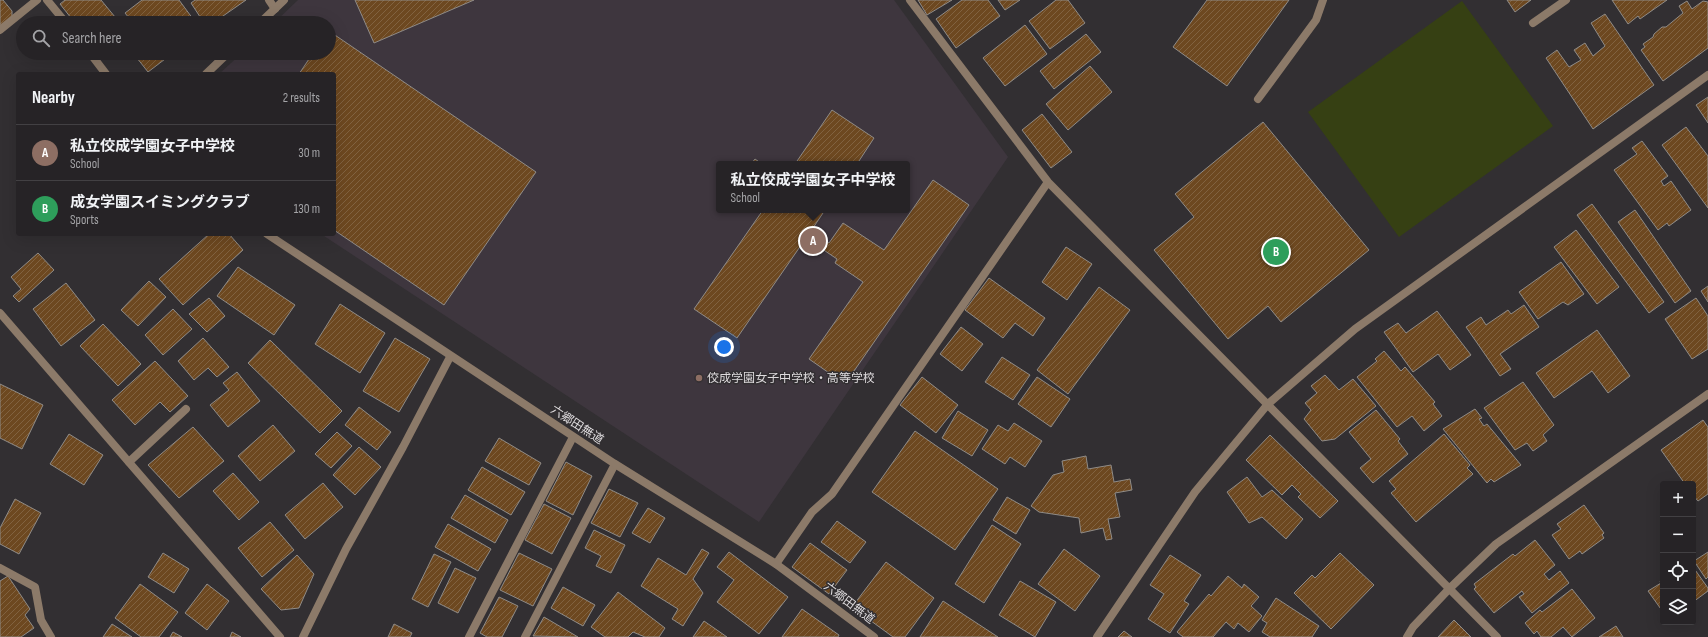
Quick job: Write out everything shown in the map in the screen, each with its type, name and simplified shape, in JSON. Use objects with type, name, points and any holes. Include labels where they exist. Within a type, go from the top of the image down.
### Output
[{"type":"street","points":[[17,16],[37,0]]},
{"type":"street","points":[[47,0],[60,16]]},
{"type":"street","points":[[269,0],[275,9]]},
{"type":"street","points":[[268,16],[284,0]]},
{"type":"street","points":[[910,0],[1048,182],[1498,637]]},
{"type":"street","points":[[1258,99],[1316,20],[1323,0]]},
{"type":"street","points":[[1533,23],[1566,0]]},
{"type":"street","points":[[0,30],[16,17]]},
{"type":"street","points":[[95,60],[104,72]]},
{"type":"street","points":[[208,72],[221,60]]},
{"type":"street","points":[[1098,637],[1195,492],[1268,404],[1355,329],[1708,75]]},
{"type":"street","points":[[776,564],[812,512],[832,494],[1048,182]]},
{"type":"street","name":"六郷田無道","points":[[270,236],[450,357],[573,437],[776,564],[872,636]]},
{"type":"street","points":[[0,313],[280,637]]},
{"type":"street","points":[[303,637],[346,549],[403,447],[450,357]]},
{"type":"street","points":[[1407,637],[1413,627],[1449,589],[1496,544],[1708,394]]},
{"type":"street","points":[[129,462],[186,409]]},
{"type":"street","points":[[469,637],[573,437]]},
{"type":"street","points":[[525,637],[615,464]]},
{"type":"street","points":[[0,568],[35,587],[41,620],[51,637]]},
{"type":"shaded area","name":"佼成学園女子中学校・高等学校","points":[[298,0],[894,0],[1008,157],[759,522],[324,236],[336,236],[336,72],[221,72],[234,60],[336,60],[336,16],[281,16]]},
{"type":"green space","points":[[1462,1],[1553,126],[1399,237],[1308,112]]},
{"type":"building","points":[[0,0],[3,0],[12,11],[12,17],[0,27]]},
{"type":"building","points":[[65,0],[101,0],[114,16],[69,16],[60,4]]},
{"type":"building","points":[[142,0],[179,0],[191,16],[127,16],[125,13]]},
{"type":"building","points":[[195,0],[246,0],[223,16],[199,16],[191,3]]},
{"type":"building","points":[[355,0],[474,0],[374,43]]},
{"type":"building","points":[[918,0],[952,0],[927,15]]},
{"type":"building","points":[[962,0],[988,0],[1000,16],[956,48],[936,19]]},
{"type":"building","points":[[998,0],[1020,0],[1005,10]]},
{"type":"building","points":[[1056,0],[1068,0],[1085,23],[1050,49],[1029,21]]},
{"type":"building","points":[[1207,0],[1289,0],[1227,86],[1173,47]]},
{"type":"building","points":[[1507,0],[1531,0],[1515,12]]},
{"type":"building","points":[[1612,0],[1667,0],[1640,19],[1638,16],[1628,24]]},
{"type":"building","points":[[1687,1],[1692,9],[1703,1],[1708,2],[1708,48],[1663,81],[1641,50],[1645,47],[1643,44],[1653,37],[1654,34],[1662,27],[1666,27],[1683,13],[1679,6]]},
{"type":"building","points":[[1605,14],[1654,85],[1593,129],[1546,58],[1557,50],[1569,67],[1581,60],[1574,50],[1585,43],[1593,56],[1605,46],[1591,23]]},
{"type":"building","points":[[1025,25],[1047,54],[1005,86],[983,58]]},
{"type":"building","points":[[1086,34],[1101,52],[1054,89],[1040,71]]},
{"type":"building","points":[[336,36],[536,172],[444,305],[336,231],[336,72],[300,72],[308,60],[336,60]]},
{"type":"building","points":[[139,60],[164,60],[148,72]]},
{"type":"building","points":[[1090,66],[1112,92],[1068,130],[1046,104]]},
{"type":"building","points":[[1708,97],[1708,123],[1696,105]]},
{"type":"building","points":[[832,110],[874,138],[859,161],[797,161]]},
{"type":"building","points":[[1042,114],[1072,152],[1051,168],[1022,130]]},
{"type":"building","points":[[1263,122],[1369,250],[1281,322],[1268,306],[1228,339],[1154,250],[1194,217],[1175,194]]},
{"type":"building","points":[[1686,127],[1708,156],[1708,208],[1662,145]]},
{"type":"building","points":[[1642,141],[1668,176],[1661,181],[1664,186],[1671,181],[1691,210],[1669,226],[1667,223],[1658,230],[1614,170],[1637,154],[1632,148]]},
{"type":"building","points":[[933,180],[969,205],[845,384],[809,359],[863,282],[835,263],[837,259],[806,238],[737,338],[694,309],[761,213],[823,213],[811,231],[829,243],[843,223],[884,250]]},
{"type":"building","points":[[1592,204],[1664,302],[1649,313],[1577,215]]},
{"type":"building","points":[[1635,210],[1691,291],[1675,303],[1618,222]]},
{"type":"building","points":[[1576,230],[1619,287],[1597,304],[1554,247]]},
{"type":"building","points":[[207,236],[231,236],[243,250],[183,305],[159,279]]},
{"type":"building","points":[[1066,247],[1092,264],[1067,300],[1042,282]]},
{"type":"building","points":[[38,253],[54,270],[19,302],[13,296],[21,289],[11,277]]},
{"type":"building","points":[[1561,262],[1584,294],[1568,305],[1563,302],[1538,319],[1519,292]]},
{"type":"building","points":[[238,267],[295,305],[274,335],[217,296]]},
{"type":"building","points":[[989,278],[1045,318],[1033,336],[1015,323],[1003,338],[965,310]]},
{"type":"building","points":[[149,281],[166,297],[138,326],[121,310]]},
{"type":"building","points":[[66,283],[95,320],[61,346],[33,309]]},
{"type":"building","points":[[1708,286],[1708,302],[1701,291]]},
{"type":"building","points":[[1099,287],[1130,310],[1068,394],[1037,370]]},
{"type":"building","points":[[209,298],[225,316],[207,332],[189,314]]},
{"type":"building","points":[[1696,298],[1708,316],[1708,349],[1692,359],[1665,319]]},
{"type":"building","points":[[340,304],[385,333],[360,373],[315,344]]},
{"type":"building","points":[[1524,305],[1539,327],[1500,354],[1511,369],[1500,376],[1466,327],[1481,317],[1486,325],[1508,310],[1511,314]]},
{"type":"building","points":[[173,309],[192,329],[163,355],[145,335]]},
{"type":"building","points":[[1437,311],[1471,355],[1450,370],[1438,354],[1413,372],[1384,332],[1398,323],[1406,333]]},
{"type":"building","points":[[103,324],[141,364],[118,386],[80,346]]},
{"type":"building","points":[[961,327],[983,344],[962,371],[940,354]]},
{"type":"building","points":[[1597,330],[1630,376],[1608,393],[1592,371],[1554,398],[1536,373]]},
{"type":"building","points":[[203,338],[229,367],[217,377],[208,368],[194,380],[178,361]]},
{"type":"building","points":[[395,338],[430,359],[399,412],[363,391]]},
{"type":"building","points":[[270,340],[342,411],[320,433],[248,363]]},
{"type":"building","points":[[1384,351],[1401,371],[1405,367],[1435,402],[1433,404],[1442,416],[1424,431],[1412,416],[1397,427],[1357,377],[1377,361],[1375,359]]},
{"type":"building","points":[[1002,357],[1030,375],[1013,400],[985,382]]},
{"type":"building","points":[[155,361],[188,396],[170,412],[160,402],[135,425],[112,400]]},
{"type":"building","points":[[237,372],[260,401],[228,427],[210,405],[229,390],[223,383]]},
{"type":"building","points":[[1325,375],[1339,390],[1353,379],[1376,406],[1335,439],[1322,441],[1304,419],[1311,410],[1305,403],[1317,393],[1311,386]]},
{"type":"building","points":[[922,377],[958,405],[936,433],[900,405]]},
{"type":"building","points":[[1037,377],[1070,399],[1051,427],[1018,404]]},
{"type":"building","points":[[1523,382],[1554,425],[1543,435],[1547,441],[1533,451],[1527,443],[1515,450],[1484,408]]},
{"type":"building","points":[[0,384],[43,405],[22,449],[0,438]]},
{"type":"building","points":[[359,407],[391,432],[377,450],[345,425]]},
{"type":"building","points":[[1475,409],[1482,418],[1479,419],[1484,426],[1487,424],[1521,465],[1494,482],[1491,479],[1487,483],[1443,429]]},
{"type":"building","points":[[1376,410],[1400,439],[1398,441],[1408,454],[1373,483],[1360,468],[1371,459],[1349,432]]},
{"type":"building","points":[[958,411],[988,430],[972,456],[942,438]]},
{"type":"building","points":[[1703,420],[1708,427],[1708,494],[1698,501],[1696,499],[1696,481],[1683,481],[1661,450]]},
{"type":"building","points":[[1014,423],[1042,441],[1025,467],[1010,457],[1005,464],[982,449],[998,425],[1008,431]]},
{"type":"building","points":[[273,425],[295,451],[260,481],[238,456]]},
{"type":"building","points":[[193,427],[224,461],[179,498],[148,465]]},
{"type":"building","points":[[915,431],[998,489],[955,550],[872,492]]},
{"type":"building","points":[[337,432],[352,446],[331,468],[315,454]]},
{"type":"building","points":[[69,434],[103,455],[84,485],[50,464]]},
{"type":"building","points":[[1444,434],[1470,465],[1467,468],[1473,474],[1416,522],[1391,493],[1396,489],[1389,481]]},
{"type":"building","points":[[1270,435],[1338,501],[1320,518],[1298,497],[1301,494],[1292,485],[1282,495],[1246,460]]},
{"type":"building","points":[[499,438],[541,463],[529,485],[485,461]]},
{"type":"building","points":[[359,447],[381,467],[355,495],[333,475]]},
{"type":"building","points":[[1086,456],[1088,469],[1111,465],[1114,482],[1130,479],[1132,490],[1115,493],[1120,517],[1108,519],[1112,539],[1106,540],[1103,528],[1081,533],[1079,518],[1039,512],[1031,506],[1053,475],[1064,472],[1062,461]]},
{"type":"building","points":[[566,462],[592,476],[573,515],[546,501]]},
{"type":"building","points":[[482,467],[525,492],[511,515],[468,490]]},
{"type":"building","points":[[233,473],[259,502],[239,520],[213,491]]},
{"type":"building","points":[[1247,477],[1262,497],[1272,490],[1303,519],[1286,539],[1262,517],[1249,523],[1227,492]]},
{"type":"building","points":[[323,483],[343,507],[305,539],[285,515]]},
{"type":"building","points":[[609,489],[638,503],[620,537],[591,523]]},
{"type":"building","points":[[465,495],[508,520],[495,543],[451,518]]},
{"type":"building","points":[[1007,497],[1030,510],[1016,534],[993,520]]},
{"type":"building","points":[[15,499],[41,513],[19,554],[0,544],[0,528]]},
{"type":"building","points":[[544,504],[571,518],[552,554],[525,540]]},
{"type":"building","points":[[1584,505],[1604,533],[1602,535],[1604,538],[1582,554],[1580,551],[1569,559],[1552,535],[1561,529],[1557,524]]},
{"type":"building","points":[[648,508],[665,518],[650,543],[632,533]]},
{"type":"building","points":[[837,521],[866,542],[850,563],[821,542]]},
{"type":"building","points":[[270,522],[294,550],[262,577],[238,548]]},
{"type":"building","points":[[448,524],[491,549],[478,571],[435,547]]},
{"type":"building","points":[[992,525],[1021,544],[984,603],[955,584]]},
{"type":"building","points":[[594,530],[625,545],[611,573],[596,566],[601,556],[585,548]]},
{"type":"building","points":[[1535,540],[1555,565],[1544,574],[1549,580],[1560,571],[1569,583],[1532,613],[1519,597],[1524,594],[1522,591],[1494,613],[1474,589],[1476,587],[1474,584],[1513,554],[1515,556]]},
{"type":"building","points":[[810,543],[847,570],[829,594],[792,567]]},
{"type":"building","points":[[702,549],[709,553],[693,579],[703,593],[683,626],[672,619],[678,609],[641,586],[658,558],[686,575]]},
{"type":"building","points":[[1064,549],[1100,576],[1075,611],[1038,584]]},
{"type":"building","points":[[729,552],[788,597],[759,634],[717,602],[734,580],[717,567]]},
{"type":"building","points":[[1708,552],[1708,577],[1706,579],[1696,564],[1696,560]]},
{"type":"building","points":[[163,553],[189,569],[174,593],[148,577]]},
{"type":"building","points":[[519,553],[552,569],[533,606],[500,590]]},
{"type":"building","points":[[1340,553],[1374,585],[1331,629],[1294,593],[1312,575],[1315,578]]},
{"type":"building","points":[[434,554],[451,562],[428,607],[412,599]]},
{"type":"building","points":[[297,555],[314,574],[299,608],[281,610],[261,589]]},
{"type":"building","points":[[1170,555],[1201,575],[1184,601],[1189,604],[1170,633],[1148,619],[1164,594],[1150,585]]},
{"type":"building","points":[[886,562],[934,598],[905,637],[893,637],[852,607]]},
{"type":"building","points":[[455,568],[476,578],[458,613],[438,603]]},
{"type":"building","points":[[1696,571],[1708,588],[1708,591],[1696,600]]},
{"type":"building","points":[[8,576],[30,609],[25,615],[34,628],[21,637],[0,637],[0,581]]},
{"type":"building","points":[[1228,576],[1242,588],[1244,584],[1259,597],[1251,606],[1262,616],[1249,632],[1238,623],[1234,629],[1226,622],[1213,637],[1183,637],[1177,632],[1209,594],[1211,596]]},
{"type":"building","points":[[1020,581],[1056,602],[1035,637],[999,615]]},
{"type":"building","points":[[140,584],[178,612],[159,637],[141,637],[115,618]]},
{"type":"building","points":[[207,584],[229,601],[207,630],[185,613]]},
{"type":"building","points":[[1660,584],[1660,608],[1648,591]]},
{"type":"building","points":[[563,587],[595,605],[583,626],[551,608]]},
{"type":"building","points":[[1572,589],[1595,618],[1572,637],[1563,627],[1551,637],[1541,637],[1537,631],[1534,634],[1525,623],[1540,610],[1542,612]]},
{"type":"building","points":[[618,592],[665,628],[659,637],[645,637],[633,632],[628,637],[605,637],[591,627]]},
{"type":"building","points":[[499,597],[518,606],[502,637],[487,637],[480,633]]},
{"type":"building","points":[[1276,598],[1319,626],[1312,637],[1270,637],[1262,632],[1267,623],[1262,620]]},
{"type":"building","points":[[943,601],[998,637],[920,637]]},
{"type":"building","points":[[802,609],[839,635],[838,637],[782,637]]},
{"type":"building","points":[[544,617],[578,637],[533,636]]},
{"type":"building","points":[[1454,620],[1471,637],[1438,637]]},
{"type":"building","points":[[704,621],[727,637],[693,637]]},
{"type":"building","points":[[112,624],[132,637],[103,637]]},
{"type":"building","points":[[394,624],[412,633],[410,637],[388,637]]},
{"type":"building","points":[[1616,626],[1623,637],[1599,637]]},
{"type":"building","points":[[1124,631],[1132,637],[1118,637]]},
{"type":"building","points":[[173,632],[182,637],[170,637]]},
{"type":"building","points":[[232,632],[241,637],[230,637]]},
{"type":"place","name":"私立佼成学園女子中学校","points":[[813,241]]},
{"type":"place","name":"成女学園スイミングクラブ","points":[[1276,252]]},
{"type":"place","name":"佼成学園女子中学校・高等学校","points":[[699,378]]}]
